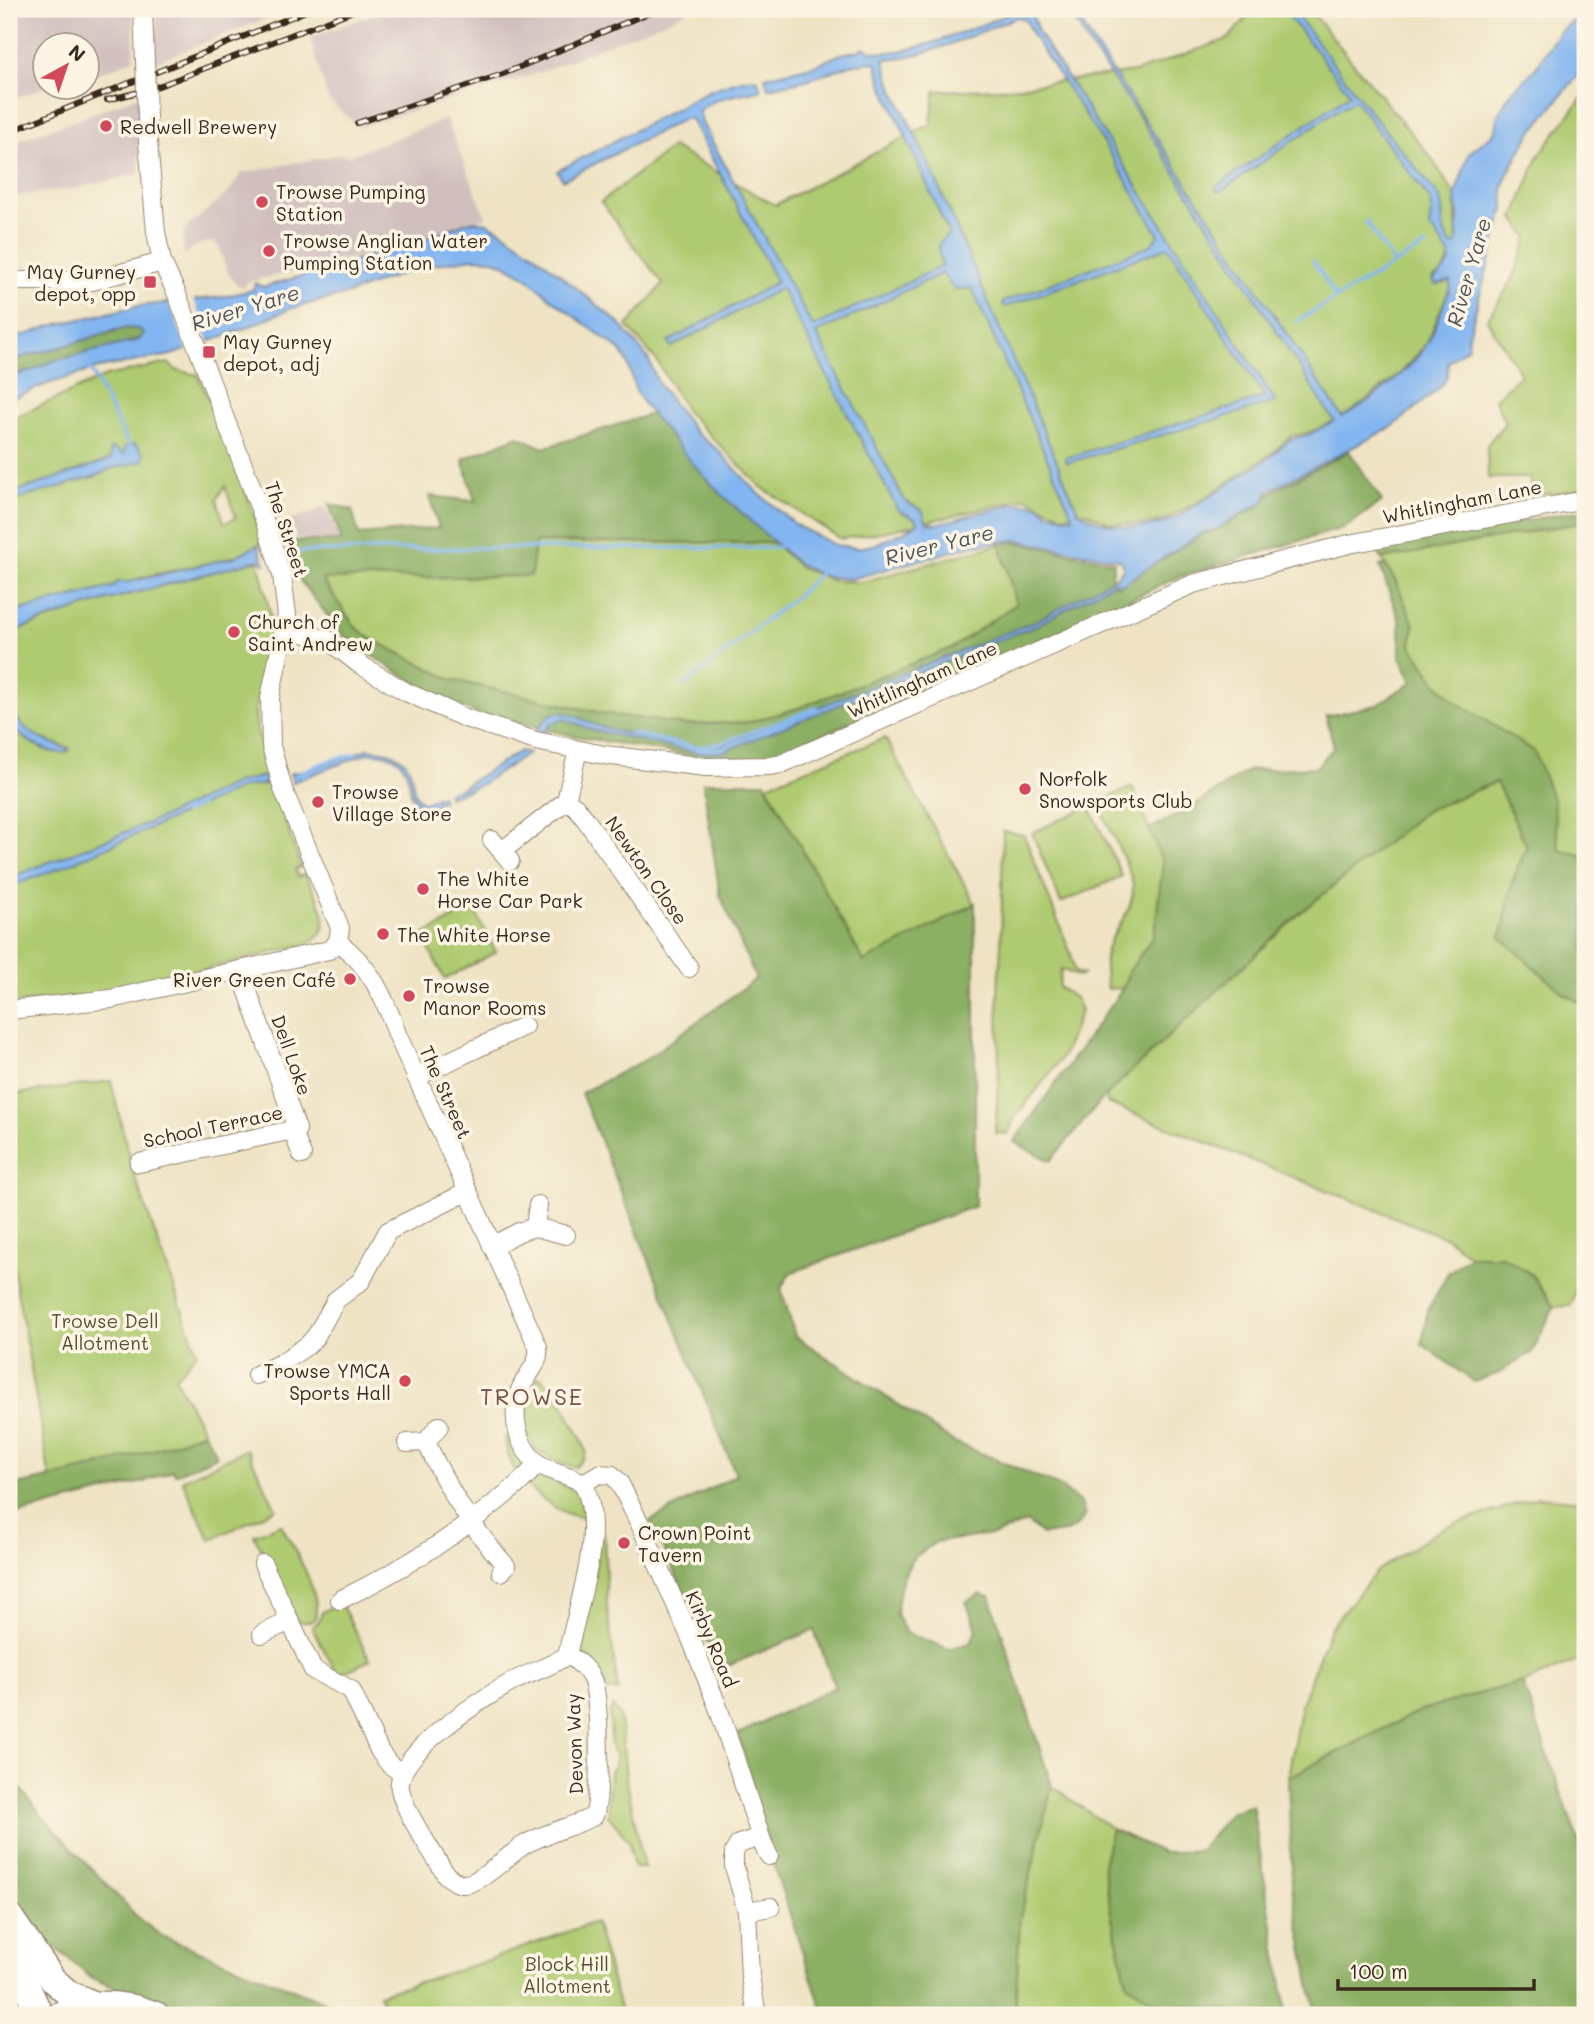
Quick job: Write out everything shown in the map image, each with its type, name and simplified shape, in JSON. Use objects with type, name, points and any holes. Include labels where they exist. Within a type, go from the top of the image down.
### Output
[{"type":"highway","points":[[9,1916],[53,1980],[69,1994],[93,2004],[141,2009],[156,2015]]},
{"type":"highway","points":[[9,1949],[40,2015]]},
{"type":"highway","points":[[60,2015],[93,2004]]},
{"type":"street","name":"The Street","points":[[144,9],[148,142],[156,232],[162,262],[180,301],[264,519],[287,600],[285,628],[270,698],[271,746],[275,765],[339,925],[341,936],[338,942],[354,954],[368,970],[390,1014],[538,1347],[538,1358],[519,1392],[515,1419],[522,1442],[538,1464]]},
{"type":"street","points":[[9,281],[92,281],[162,262]]},
{"type":"street","name":"Whitlingham Lane","points":[[285,628],[328,640],[359,664],[405,692],[465,718],[533,740],[632,759],[706,767],[770,766],[781,764],[1193,584],[1349,544],[1585,500]]},
{"type":"street","points":[[502,851],[553,808],[566,801],[578,750]]},
{"type":"street","name":"Newton Close","points":[[566,801],[575,806],[586,820],[689,968]]},
{"type":"street","points":[[9,1010],[111,999],[329,950],[338,942]]},
{"type":"street","name":"Dell Loke","points":[[240,970],[297,1129],[295,1135],[302,1155]]},
{"type":"street","points":[[416,1077],[524,1026]]},
{"type":"street","name":"School Terrace","points":[[139,1163],[297,1129]]},
{"type":"street","points":[[256,1375],[308,1345],[337,1300],[361,1281],[388,1231],[467,1192]]},
{"type":"street","points":[[535,1227],[538,1205]]},
{"type":"street","points":[[492,1247],[535,1227],[566,1235]]},
{"type":"street","points":[[407,1443],[426,1442],[439,1426]]},
{"type":"street","points":[[426,1442],[444,1482],[470,1523],[506,1566],[501,1572]]},
{"type":"street","points":[[263,1564],[313,1670],[351,1690],[380,1752],[390,1765],[402,1773],[417,1753],[458,1717],[516,1679],[567,1655],[591,1537],[588,1494],[583,1483],[538,1464],[519,1484],[470,1523],[418,1559],[341,1600]]},
{"type":"street","name":"Kirby Road","points":[[583,1483],[605,1473],[614,1476],[640,1524],[710,1686],[760,1837],[769,1856]]},
{"type":"street","points":[[262,1634],[290,1621]]},
{"type":"street","name":"Devon Way","points":[[402,1773],[400,1787],[405,1805],[446,1875],[456,1882],[466,1884],[476,1881],[523,1846],[548,1832],[594,1816],[597,1806],[598,1757],[593,1681],[584,1668],[567,1655]]},
{"type":"street","points":[[757,2015],[750,1976],[747,1911],[734,1866],[734,1852],[739,1844],[760,1837]]},
{"type":"street","points":[[747,1911],[771,1907]]},
{"type":"shaded area","points":[[9,9],[133,9],[134,59],[102,72],[102,32],[32,32],[32,92],[9,101]]},
{"type":"shaded area","points":[[157,9],[290,9],[155,62]]},
{"type":"shaded area","points":[[388,9],[689,9],[681,15],[541,72],[359,127],[328,99],[310,38]]},
{"type":"shaded area","points":[[140,96],[139,174],[77,188],[9,197],[9,144]]},
{"type":"shaded area","points":[[446,119],[486,217],[388,249],[248,282],[243,287],[235,283],[228,273],[214,242],[191,249],[184,256],[183,236],[186,228],[229,192],[241,173],[342,154],[349,156]]},
{"type":"shaded area","points":[[326,507],[340,540],[297,539],[290,520]]},
{"type":"green space","points":[[1254,9],[1309,9],[1430,156],[1455,195],[1457,244],[1451,247],[1444,270],[1432,279],[1436,285],[1450,281],[1450,288],[1427,343],[1401,373],[1347,415],[1311,432],[1291,436],[1274,452],[1200,501],[1163,521],[1141,524],[1109,523],[1086,512],[1062,516],[1027,498],[892,530],[841,539],[761,487],[686,411],[657,361],[627,326],[663,284],[601,202],[672,147],[775,205],[931,124],[935,91],[999,89],[1135,72],[1228,39]]},
{"type":"green space","points":[[1585,94],[1585,488],[1533,496],[1530,478],[1488,478],[1487,445],[1505,423],[1495,399],[1521,374],[1487,320],[1513,279],[1528,238],[1514,218],[1539,155]]},
{"type":"green space","points":[[126,328],[139,329],[144,333],[143,337],[53,361],[9,377],[9,361]]},
{"type":"green space","points":[[168,363],[176,370],[198,375],[232,452],[263,541],[238,555],[129,582],[118,582],[112,587],[9,613],[9,420],[106,376]],"holes":[[[225,486],[236,518],[224,523],[217,499]]]},
{"type":"green space","points":[[652,414],[722,495],[776,543],[535,542],[531,576],[322,579],[355,627],[373,640],[452,680],[601,713],[685,725],[749,722],[799,708],[952,648],[1016,604],[1000,544],[1016,542],[1114,562],[1112,577],[1114,584],[1119,586],[1205,533],[1214,532],[1263,503],[1270,493],[1349,451],[1382,501],[1346,527],[1178,577],[1093,617],[764,760],[698,757],[574,736],[479,714],[445,701],[343,635],[301,582],[285,541],[342,541],[329,504],[352,510],[359,535],[439,528],[429,496],[475,501],[463,459],[518,436],[543,448]]},
{"type":"green space","points":[[1585,510],[1585,522],[1382,559],[1375,547]]},
{"type":"green space","points":[[1585,522],[1585,856],[1559,850],[1553,800],[1436,683],[1411,645],[1414,625],[1396,582],[1382,559]]},
{"type":"green space","points":[[535,542],[774,543],[800,568],[835,581],[862,582],[1000,544],[1016,604],[952,648],[802,707],[749,722],[685,725],[601,713],[452,680],[373,640],[355,627],[321,578],[530,576]]},
{"type":"green space","points":[[258,560],[273,626],[255,713],[257,730],[268,772],[301,867],[295,870],[298,877],[305,874],[319,902],[323,911],[323,928],[309,943],[111,993],[9,1004],[9,725],[36,745],[52,750],[69,748],[33,734],[12,715],[7,691],[9,635],[93,604]]},
{"type":"green space","points":[[1385,565],[1396,582],[1414,625],[1411,645],[1436,683],[1456,702],[1534,751],[1553,800],[1559,850],[1585,856],[1585,1005],[1564,994],[1501,938],[1512,882],[1527,846],[1496,782],[1427,810],[1300,913],[1106,1095],[1050,1161],[1014,1142],[1123,988],[1128,973],[1154,935],[1163,863],[1149,829],[1182,813],[1249,770],[1317,767],[1334,747],[1326,716],[1377,705],[1412,682],[1400,656],[1400,622],[1380,566]]},
{"type":"green space","points":[[885,738],[975,904],[864,963],[767,785]]},
{"type":"green space","points":[[703,782],[765,782],[864,962],[975,904],[975,1206],[790,1273],[781,1288],[795,1336],[954,1442],[1060,1486],[1081,1503],[1085,1516],[1076,1527],[1066,1532],[1042,1535],[1027,1522],[997,1534],[936,1542],[912,1559],[901,1583],[896,1614],[906,1633],[949,1649],[970,1643],[977,1629],[966,1602],[980,1594],[990,1597],[1052,1786],[1020,1918],[1015,2015],[824,2015],[778,1879],[738,1734],[835,1687],[814,1630],[720,1669],[650,1521],[736,1475],[581,1093],[645,1060],[756,979],[720,895]]},
{"type":"green space","points":[[1497,782],[1527,846],[1512,882],[1564,993],[1585,1005],[1585,1264],[1570,1306],[1554,1307],[1531,1274],[1501,1256],[1470,1256],[1447,1238],[1107,1103],[1106,1095],[1300,913],[1427,810]]},
{"type":"green space","points":[[1132,787],[1163,863],[1154,935],[1129,973],[1123,988],[1107,989],[1107,948],[1130,906],[1133,887],[1124,858],[1097,802]]},
{"type":"green space","points":[[1089,806],[1122,876],[1061,903],[1032,833]]},
{"type":"green space","points":[[1003,831],[1024,835],[1071,954],[1075,972],[1083,974],[1080,977],[1061,969],[1059,987],[1076,999],[1081,1010],[1063,1056],[1014,1119],[1008,1134],[995,1133],[999,1068],[998,990]]},
{"type":"green space","points":[[473,908],[496,952],[445,979],[422,936]]},
{"type":"green space","name":"Trowse Dell Allotment","points":[[111,1081],[132,1169],[197,1352],[175,1378],[204,1432],[128,1458],[50,1478],[9,1244],[9,1095]]},
{"type":"green space","points":[[1470,1256],[1501,1256],[1531,1274],[1554,1307],[1532,1352],[1499,1373],[1474,1382],[1422,1344],[1428,1309],[1448,1273]]},
{"type":"green space","points":[[540,1377],[558,1395],[582,1440],[586,1452],[576,1467],[558,1463],[536,1450],[521,1421],[528,1389],[536,1378]]},
{"type":"green space","points":[[204,1432],[217,1456],[175,1474],[173,1470],[143,1482],[9,1516],[9,1487],[83,1470]]},
{"type":"green space","points":[[511,1436],[524,1463],[517,1474],[508,1457],[505,1437]]},
{"type":"green space","points":[[247,1449],[276,1509],[210,1540],[182,1480]]},
{"type":"green space","points":[[538,1476],[579,1491],[584,1518],[560,1510],[534,1492],[528,1486]]},
{"type":"green space","points":[[1538,1497],[1585,1501],[1585,1658],[1527,1681],[1421,1710],[1288,1777],[1301,1704],[1330,1628],[1378,1570],[1445,1527]]},
{"type":"green space","points":[[281,1524],[306,1572],[315,1598],[314,1620],[309,1622],[295,1619],[254,1535]]},
{"type":"green space","points":[[604,1533],[607,1606],[618,1691],[607,1691],[598,1669],[581,1652],[598,1552],[598,1536]]},
{"type":"green space","points":[[340,1602],[370,1660],[338,1675],[312,1628],[319,1621],[322,1612]]},
{"type":"green space","points":[[1522,1682],[1585,1860],[1585,2015],[1316,2015],[1292,1888],[1288,1777],[1421,1710]]},
{"type":"green space","points":[[613,1707],[620,1716],[626,1777],[644,1868],[634,1868],[629,1842],[608,1815],[610,1771],[615,1765],[615,1754],[611,1747],[610,1711]]},
{"type":"green space","points":[[9,1773],[41,1815],[140,1920],[162,1936],[362,2015],[185,2015],[91,1978],[48,1941],[9,1892]]},
{"type":"green space","points":[[1052,1786],[1112,1829],[1103,1864],[1112,1918],[1128,1984],[1159,2004],[1228,2009],[1237,2015],[1015,2015],[1020,1918]]},
{"type":"green space","points":[[1252,1805],[1287,2015],[1237,2015],[1228,2009],[1158,2004],[1127,1984],[1103,1864],[1112,1829],[1163,1853],[1200,1850],[1231,1812]]},
{"type":"green space","name":"Block Hill Allotment","points":[[595,1922],[622,2015],[387,2015],[379,1994],[474,1965]]},
{"type":"water","name":"River Yare","points":[[1019,9],[1025,9],[1033,17],[1038,32],[1276,402],[1067,463],[1066,458],[1265,397],[1168,247],[1005,307],[1003,305],[1003,302],[1150,246],[1159,235],[1103,142],[1033,36],[1025,19],[1017,17],[918,54],[884,59],[891,84],[932,171],[1078,511],[1101,522],[1126,527],[1152,525],[1176,518],[1270,457],[1289,440],[1310,434],[1334,421],[1137,113],[1088,43],[1069,9],[1074,9],[1093,42],[1342,417],[1391,383],[1423,349],[1433,332],[1450,288],[1450,281],[1436,285],[1433,280],[1448,266],[1450,253],[1448,254],[1429,227],[1432,206],[1430,200],[1355,100],[1220,192],[1216,190],[1216,187],[1350,94],[1283,9],[1292,9],[1374,117],[1439,196],[1444,231],[1452,246],[1457,243],[1458,211],[1455,195],[1469,153],[1493,134],[1497,127],[1497,116],[1508,97],[1535,69],[1557,36],[1568,25],[1585,15],[1585,67],[1533,130],[1507,175],[1503,188],[1504,209],[1469,334],[1468,347],[1448,362],[1447,377],[1438,389],[1392,427],[1268,491],[1264,501],[1216,529],[1204,532],[1123,584],[1115,582],[1037,625],[722,752],[700,753],[674,748],[593,730],[565,719],[550,724],[545,732],[537,730],[548,717],[562,713],[639,736],[674,743],[720,746],[1036,621],[1115,578],[1124,568],[1121,560],[1016,540],[974,545],[851,579],[827,577],[812,571],[797,563],[722,495],[693,464],[645,406],[636,391],[627,361],[620,350],[526,277],[491,259],[473,258],[419,267],[351,293],[289,309],[171,355],[98,368],[44,385],[9,400],[9,377],[53,361],[139,340],[144,333],[139,329],[127,328],[111,331],[9,361],[9,337],[139,306],[222,297],[253,290],[255,283],[264,287],[389,253],[464,223],[487,223],[531,251],[619,323],[648,358],[658,383],[695,432],[719,451],[756,491],[797,526],[835,545],[858,548],[873,545],[918,523],[916,519],[898,510],[781,288],[671,347],[668,342],[777,282],[691,119],[684,119],[563,180],[557,171],[706,92],[737,81],[757,78],[761,90],[718,100],[699,112],[702,123],[813,327],[942,266],[939,244],[949,234],[882,83],[876,62],[854,64],[806,80],[768,88],[765,77],[816,65],[864,47],[876,52],[894,52],[916,47],[964,32]],"holes":[[[943,273],[954,290],[972,288],[1073,517],[1048,513],[1040,506],[1013,504],[937,524],[927,523],[922,510],[905,501],[816,333]]]},
{"type":"water","points":[[135,444],[144,453],[143,461],[9,502],[9,494],[106,461],[111,458],[110,449],[124,454],[125,447]]},
{"type":"water","points":[[258,545],[265,564],[258,560],[93,604],[9,635],[9,613],[112,587],[118,582],[129,582],[234,557]]},
{"type":"water","points":[[9,707],[28,730],[69,751],[62,753],[45,749],[21,735],[9,725]]},
{"type":"water","points":[[368,749],[388,752],[401,758],[408,765],[414,791],[425,803],[441,795],[443,800],[427,809],[418,805],[413,798],[405,769],[399,761],[387,755],[368,753],[293,782],[290,773],[305,771]]},
{"type":"water","points":[[520,751],[529,753],[480,785],[449,797],[447,793],[459,789]]},
{"type":"water","points":[[264,776],[266,784],[244,787],[60,868],[9,887],[9,878],[161,818],[236,783]]},
{"type":"pier","points":[[193,297],[210,344],[188,352],[169,301]]},
{"type":"waterway","points":[[1366,221],[1393,262]]},
{"type":"waterway","points":[[1297,321],[1425,246]]},
{"type":"waterway","points":[[1313,261],[1336,297]]},
{"type":"waterway","points":[[90,368],[130,448]]},
{"type":"waterway","points":[[281,552],[476,548],[774,548],[783,545]]},
{"type":"waterway","points":[[684,686],[799,594],[819,574]]},
{"type":"waterway","points":[[630,733],[696,747],[719,744],[817,708]]},
{"type":"waterway","points":[[300,772],[356,754]]},
{"type":"waterway","points":[[183,813],[201,805]]},
{"type":"railway","points":[[9,132],[311,9]]},
{"type":"railway","points":[[107,100],[151,89],[358,9]]},
{"type":"railway","points":[[357,123],[503,74],[658,9]]},
{"type":"place","name":"Redwell Brewery","points":[[106,126]]},
{"type":"place","name":"Trowse Pumping Station","points":[[262,202]]},
{"type":"place","name":"Trowse Anglian Water Pumping Station","points":[[269,251]]},
{"type":"place","name":"May Gurney depot, opp","points":[[150,282]]},
{"type":"place","name":"May Gurney depot, adj","points":[[209,352]]},
{"type":"place","name":"Church of Saint Andrew","points":[[234,632]]},
{"type":"place","name":"Norfolk Snowsports Club","points":[[1025,789]]},
{"type":"place","name":"Trowse Village Store","points":[[318,802]]},
{"type":"place","name":"The White Horse Car Park","points":[[423,889]]},
{"type":"place","name":"The White Horse","points":[[383,934]]},
{"type":"place","name":"River Green Café","points":[[350,979]]},
{"type":"place","name":"Trowse Manor Rooms","points":[[409,996]]},
{"type":"place","name":"Trowse YMCA Sports Hall","points":[[405,1381]]},
{"type":"place","name":"Crown Point Tavern","points":[[624,1543]]},
{"type":"district","name":"TROWSE","points":[[532,1396]]}]
